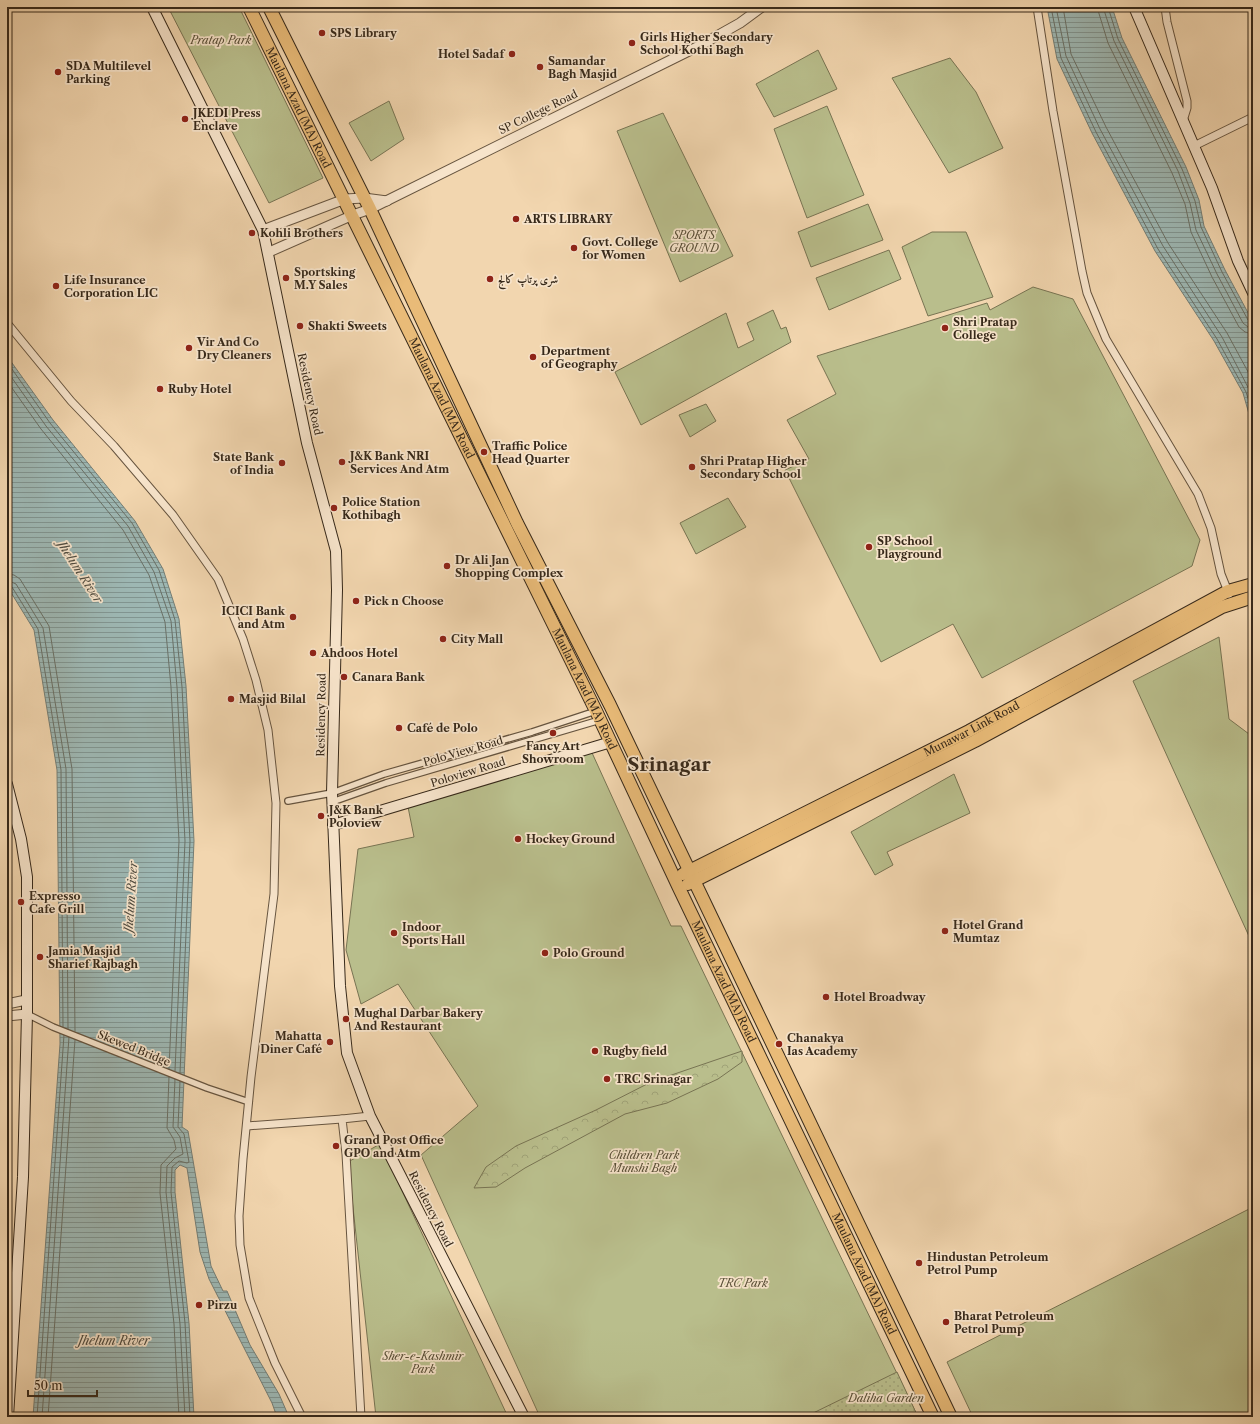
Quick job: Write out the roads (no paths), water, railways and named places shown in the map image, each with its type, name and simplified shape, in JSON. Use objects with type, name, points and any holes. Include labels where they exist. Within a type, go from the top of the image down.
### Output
[{"type":"main road","name":"Residency Road","points":[[152,7],[263,230],[269,252],[308,443],[336,551],[337,590],[332,798],[340,986],[347,1053],[370,1116],[524,1417]]},
{"type":"main road","name":"Maulana Azad (MA) Road","points":[[249,7],[353,215],[598,715],[933,1417]]},
{"type":"main road","name":"Maulana Azad (MA) Road","points":[[269,7],[370,209],[517,523],[610,705],[951,1417]]},
{"type":"main road","points":[[1134,7],[1212,188],[1238,261],[1253,293]]},
{"type":"main road","name":"Munawar Link Road","points":[[677,883],[1253,584]]},
{"type":"main road","name":"Munawar Link Road","points":[[1229,597],[1253,597]]},
{"type":"main road","name":"Poloview Road","points":[[333,825],[611,742]]},
{"type":"main road","points":[[7,784],[22,839],[27,877],[27,1014],[24,1176],[8,1416]]},
{"type":"street","name":"SP College Road","points":[[269,252],[387,201],[699,46],[740,23],[762,7]]},
{"type":"street","points":[[1036,7],[1053,111],[1087,293],[1106,339],[1198,494],[1211,528],[1221,574],[1229,597]]},
{"type":"street","points":[[1165,7],[1166,22],[1187,100],[1187,108],[1183,122]]},
{"type":"street","points":[[1194,146],[1253,117]]},
{"type":"street","points":[[263,230],[345,199],[364,198],[387,201]]},
{"type":"street","points":[[7,323],[71,401],[114,446],[173,515],[218,579],[243,639],[256,680],[268,730],[278,803],[274,894],[249,1102],[239,1216],[240,1245],[249,1298],[275,1363],[302,1417]]},
{"type":"street","points":[[288,801],[332,798],[384,774],[598,715]]},
{"type":"street","name":"Polo View Road","points":[[332,798],[386,784],[598,715]]},
{"type":"street","points":[[7,1004],[26,1000]]},
{"type":"street","points":[[7,1016],[27,1014]]},
{"type":"street","name":"Skewed Bridge","points":[[27,1014],[52,1026],[207,1088],[249,1102]]},
{"type":"street","points":[[247,1126],[370,1116]]},
{"type":"street","points":[[342,1119],[346,1154],[361,1417]]},
{"type":"water","points":[[1047,7],[1112,7],[1122,38],[1186,167],[1199,200],[1204,226],[1225,270],[1253,322],[1253,428],[1243,393],[1214,341],[1155,251],[1092,133],[1057,59]]},
{"type":"water","name":"Jhelum River","points":[[7,356],[53,420],[135,521],[163,569],[179,619],[186,686],[194,841],[182,1127],[188,1131],[211,1266],[223,1291],[227,1291],[250,1345],[279,1394],[289,1417],[277,1417],[272,1403],[209,1279],[200,1252],[187,1168],[180,1165],[175,1170],[175,1192],[189,1323],[194,1417],[33,1417],[60,1044],[57,770],[34,630],[7,586]]},
{"type":"place","name":"SPS Library","points":[[322,33]]},
{"type":"place","name":"Girls Higher Secondary School Kothi Bagh","points":[[632,43]]},
{"type":"place","name":"Hotel Sadaf","points":[[512,54]]},
{"type":"place","name":"Samandar Bagh Masjid","points":[[540,67]]},
{"type":"place","name":"SDA Multilevel Parking","points":[[58,72]]},
{"type":"place","name":"JKEDI Press Enclave","points":[[185,119]]},
{"type":"place","name":"ARTS LIBRARY","points":[[516,219]]},
{"type":"place","name":"Kohli Brothers","points":[[252,233]]},
{"type":"place","name":"Govt. College for Women","points":[[574,248]]},
{"type":"place","name":"Sportsking M.Y Sales","points":[[286,278]]},
{"type":"place","name":"شری پرتاپ کالج","points":[[490,279]]},
{"type":"place","name":"Life Insurance Corporation LIC","points":[[56,286]]},
{"type":"place","name":"Shakti Sweets","points":[[300,326]]},
{"type":"place","name":"Shri Pratap College","points":[[945,328]]},
{"type":"place","name":"Vir And Co Dry Cleaners","points":[[189,348]]},
{"type":"place","name":"Department of Geography","points":[[533,357]]},
{"type":"place","name":"Ruby Hotel","points":[[160,389]]},
{"type":"place","name":"Traffic Police Head Quarter","points":[[484,452]]},
{"type":"place","name":"J&K Bank NRI Services And Atm","points":[[342,462]]},
{"type":"place","name":"State Bank of India","points":[[282,463]]},
{"type":"place","name":"Shri Pratap Higher Secondary School","points":[[692,467]]},
{"type":"place","name":"Police Station Kothibagh","points":[[334,508]]},
{"type":"place","name":"SP School Playground","points":[[869,547]]},
{"type":"place","name":"Dr Ali Jan Shopping Complex","points":[[447,566]]},
{"type":"place","name":"Pick n Choose","points":[[356,601]]},
{"type":"place","name":"ICICI Bank and Atm","points":[[293,617]]},
{"type":"place","name":"City Mall","points":[[443,639]]},
{"type":"place","name":"Ahdoos Hotel","points":[[313,653]]},
{"type":"place","name":"Canara Bank","points":[[344,677]]},
{"type":"place","name":"Masjid Bilal","points":[[231,699]]},
{"type":"place","name":"Café de Polo","points":[[399,728]]},
{"type":"place","name":"Fancy Art Showroom","points":[[553,733]]},
{"type":"place","name":"J&K Bank Poloview","points":[[321,816]]},
{"type":"place","name":"Hockey Ground","points":[[518,839]]},
{"type":"place","name":"Expresso Cafe Grill","points":[[21,902]]},
{"type":"place","name":"Hotel Grand Mumtaz","points":[[945,931]]},
{"type":"place","name":"Indoor Sports Hall","points":[[394,933]]},
{"type":"place","name":"Polo Ground","points":[[545,953]]},
{"type":"place","name":"Jamia Masjid Sharief Rajbagh","points":[[40,957]]},
{"type":"place","name":"Hotel Broadway","points":[[826,997]]},
{"type":"place","name":"Mughal Darbar Bakery And Restaurant","points":[[346,1019]]},
{"type":"place","name":"Mahatta Diner Café","points":[[330,1042]]},
{"type":"place","name":"Chanakya Ias Academy","points":[[779,1044]]},
{"type":"place","name":"Rugby field","points":[[595,1051]]},
{"type":"place","name":"TRC Srinagar","points":[[607,1079]]},
{"type":"place","name":"Grand Post Office GPO and Atm","points":[[336,1146]]},
{"type":"place","name":"Hindustan Petroleum Petrol Pump","points":[[919,1263]]},
{"type":"place","name":"Pirzu","points":[[199,1305]]},
{"type":"place","name":"Bharat Petroleum Petrol Pump","points":[[946,1322]]},
{"type":"district","name":"Srinagar","points":[[669,764]]},
{"type":"park label","name":"Pratap Park","points":[[221,40]]},
{"type":"park label","name":"SPORTS GROUND","points":[[694,241]]},
{"type":"park label","name":"Children Park Munshi Bagh","points":[[644,1161]]},
{"type":"park label","name":"TRC Park","points":[[743,1283]]},
{"type":"park label","name":"Sher-e-Kashmir Park","points":[[423,1362]]},
{"type":"park label","name":"Daliha Garden","points":[[886,1398]]}]
